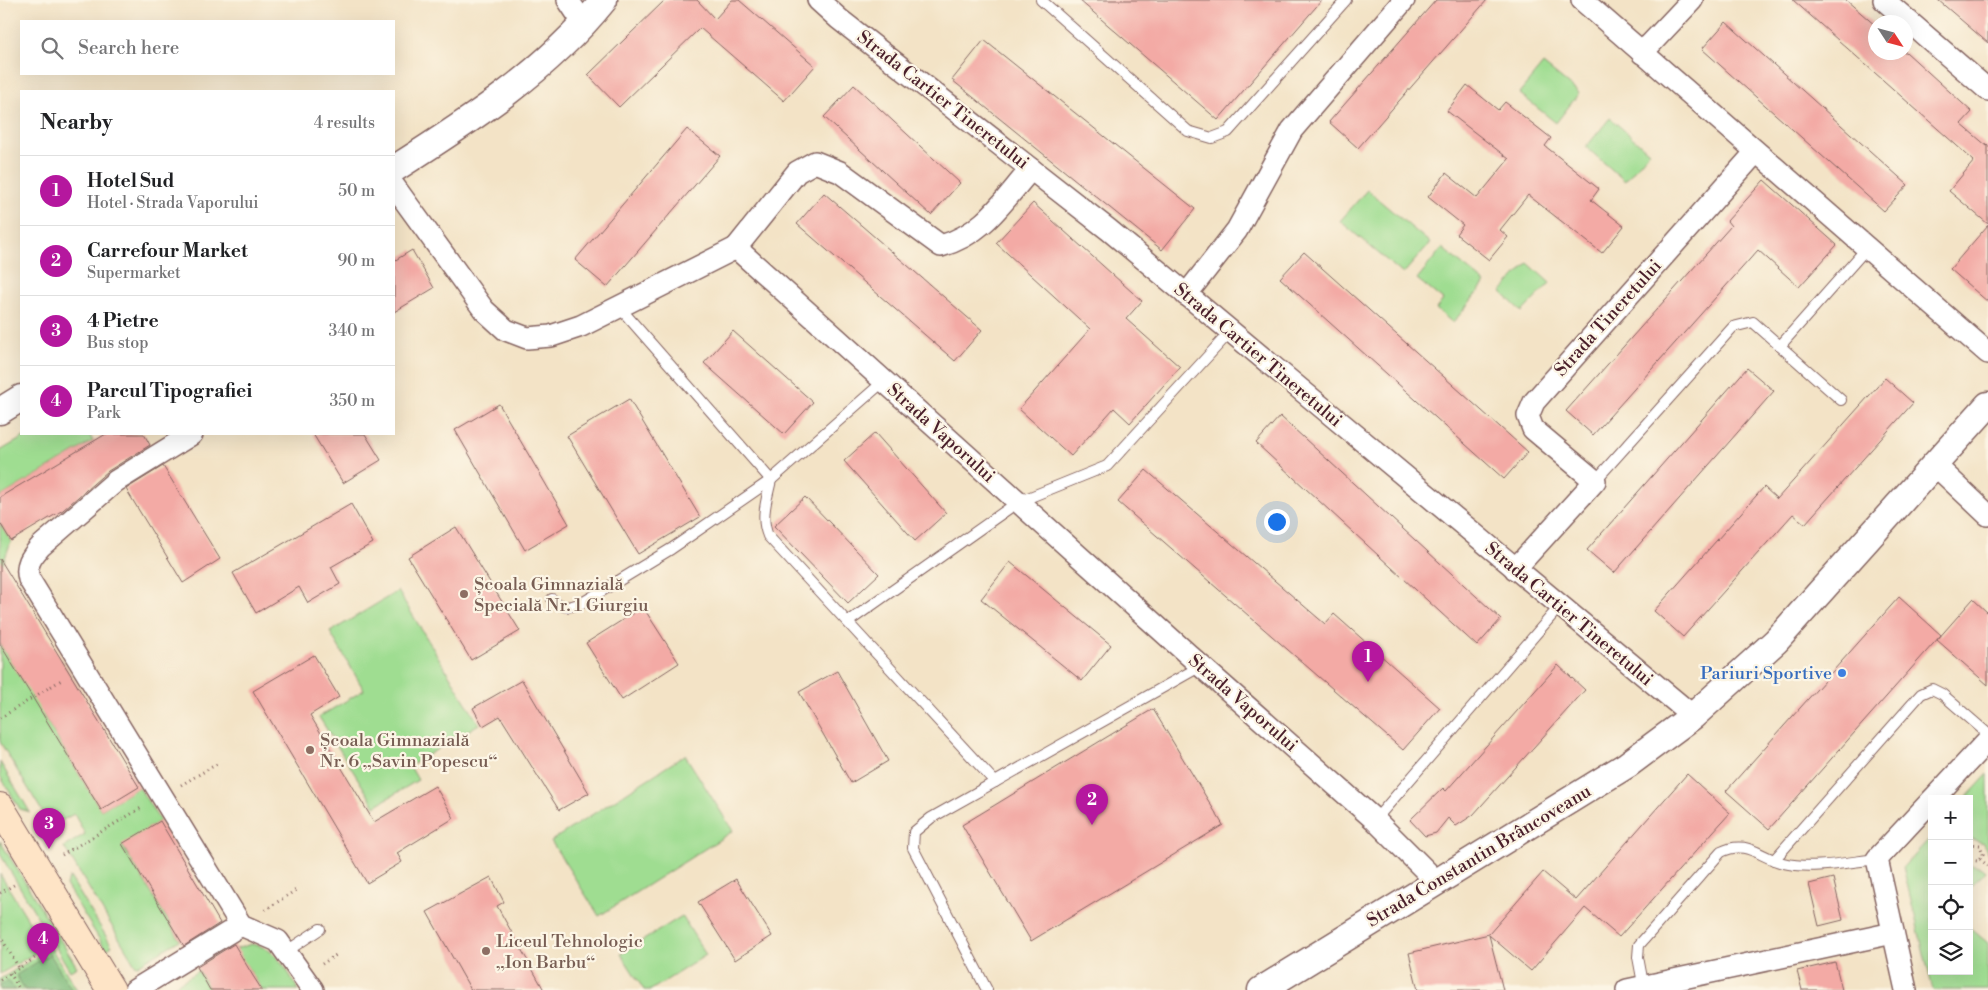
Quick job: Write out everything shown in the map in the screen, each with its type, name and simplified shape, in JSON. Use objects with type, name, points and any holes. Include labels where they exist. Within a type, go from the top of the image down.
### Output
[{"type":"main road","points":[[0,807],[111,990]]},
{"type":"street","points":[[568,0],[584,24]]},
{"type":"street","points":[[395,168],[470,121],[503,97],[553,55],[584,24],[604,0]]},
{"type":"street","name":"Strada Cartier Tineretului","points":[[818,0],[1186,295],[1692,716]]},
{"type":"street","points":[[1186,295],[1237,230],[1292,130],[1404,0]]},
{"type":"street","points":[[1582,0],[1755,153],[1988,353]]},
{"type":"street","points":[[1642,53],[1692,0]]},
{"type":"street","points":[[1884,0],[1988,90]]},
{"type":"street","name":"Strada Tineretului","points":[[1595,481],[1533,429],[1528,416],[1534,402],[1755,153]]},
{"type":"street","points":[[395,187],[484,310],[506,330],[527,338],[551,336],[620,308],[736,248],[796,172],[815,162],[840,172],[941,246],[960,240],[980,228],[1031,169]]},
{"type":"street","name":"Strada Vaporului","points":[[736,248],[1375,820],[1436,881]]},
{"type":"street","points":[[0,411],[20,399]]},
{"type":"street","points":[[1692,716],[1776,641],[1988,404]]},
{"type":"street","points":[[190,435],[116,481],[40,546],[29,563],[27,570],[29,580],[241,925],[274,938],[287,951],[313,990]]},
{"type":"street","points":[[1934,464],[1988,515]]},
{"type":"street","points":[[1514,568],[1595,481]]},
{"type":"street","name":"Strada Constantin Brâncoveanu","points":[[1261,990],[1628,765],[1692,716]]},
{"type":"street","points":[[1938,795],[1988,740]]},
{"type":"street","points":[[1906,990],[1877,859],[1928,805]]},
{"type":"street","points":[[135,990],[241,925]]},
{"type":"street","points":[[1639,989],[1893,933]]},
{"type":"lane","points":[[1041,0],[1188,131],[1212,138],[1228,132],[1346,0]]},
{"type":"lane","points":[[1780,346],[1866,249]]},
{"type":"lane","points":[[620,308],[771,480]]},
{"type":"lane","points":[[1595,481],[1733,327],[1753,322],[1841,400]]},
{"type":"lane","points":[[848,622],[1018,502],[1107,466],[1230,332]]},
{"type":"lane","points":[[552,599],[562,607],[569,608],[582,603],[671,549],[771,480],[884,382]]},
{"type":"lane","points":[[771,480],[764,514],[764,525],[768,536],[995,782]]},
{"type":"lane","points":[[1375,820],[1560,606]]},
{"type":"lane","points":[[987,990],[913,848],[914,832],[931,818],[1201,666]]},
{"type":"lane","points":[[1774,860],[1921,694],[1932,689],[1942,694],[1988,734]]},
{"type":"lane","points":[[1639,989],[1639,946],[1721,852],[1732,847],[1744,847],[1774,860],[1805,865],[1877,859]]},
{"type":"lane","points":[[287,951],[320,929]]},
{"type":"path","points":[[0,718],[82,667]]},
{"type":"path","points":[[62,855],[217,764]]},
{"type":"path","points":[[1973,844],[1982,847],[1983,854],[1980,859]]},
{"type":"path","points":[[1973,860],[1980,859],[1988,866]]},
{"type":"path","points":[[0,894],[14,886]]},
{"type":"path","points":[[241,925],[296,890]]},
{"type":"path","points":[[0,936],[19,968]]},
{"type":"path","points":[[0,980],[51,948]]},
{"type":"path","points":[[10,973],[20,990]]},
{"type":"green space","points":[[1543,64],[1579,93],[1556,123],[1519,93]]},
{"type":"green space","points":[[1610,118],[1649,152],[1625,181],[1586,147]]},
{"type":"green space","points":[[1367,190],[1430,243],[1403,274],[1340,221]]},
{"type":"green space","points":[[1442,248],[1485,283],[1453,323],[1436,309],[1443,300],[1417,279]]},
{"type":"green space","points":[[1528,263],[1550,283],[1522,312],[1501,292]]},
{"type":"green space","points":[[27,435],[90,435],[93,441],[0,497],[0,451]]},
{"type":"green space","points":[[0,523],[11,541],[3,564],[0,566]]},
{"type":"green space","points":[[398,591],[479,724],[410,766],[418,780],[375,806],[319,717],[364,690],[330,632]]},
{"type":"green space","points":[[0,644],[24,683],[61,659],[80,691],[43,715],[101,810],[139,787],[160,821],[122,845],[180,940],[136,966],[64,847],[85,834],[74,814],[51,826],[0,742]]},
{"type":"green space","points":[[685,755],[733,831],[599,916],[551,841]]},
{"type":"green space","points":[[0,762],[30,812],[20,809],[0,776]]},
{"type":"green space","points":[[1988,774],[1988,854],[1983,843],[1973,839],[1973,795],[1969,795]]},
{"type":"green space","points":[[1928,840],[1928,970],[1903,867]]},
{"type":"green space","points":[[0,841],[77,967],[70,971],[0,854]]},
{"type":"green space","points":[[1973,866],[1980,867],[1985,871],[1973,884]]},
{"type":"green space","points":[[0,874],[45,947],[0,974]]},
{"type":"green space","points":[[70,877],[112,946],[106,950],[66,885]]},
{"type":"green space","points":[[682,916],[706,955],[651,990],[644,990],[621,954]]},
{"type":"green space","points":[[1973,930],[1988,943],[1988,990],[1933,990],[1929,975],[1973,975]]},
{"type":"green space","points":[[251,944],[260,946],[274,955],[285,967],[299,990],[262,990],[236,949]]},
{"type":"green space","points":[[51,948],[77,990],[0,990],[0,979]]},
{"type":"green space","points":[[50,954],[72,990],[25,990],[16,975]]},
{"type":"green space","points":[[198,971],[210,990],[168,990]]},
{"type":"green space","points":[[8,980],[15,990],[0,990],[0,985]]},
{"type":"building","points":[[665,0],[697,0],[715,19],[732,0],[739,0],[815,66],[784,101],[700,28],[619,107],[588,75]]},
{"type":"building","points":[[1079,0],[1322,0],[1218,120]]},
{"type":"building","points":[[1436,0],[1487,0],[1358,148],[1329,122]]},
{"type":"building","points":[[1793,0],[1846,0],[1868,19],[1868,60],[1913,60],[1913,58],[1972,112],[1961,124],[1988,145],[1988,224],[1949,191],[1974,161]]},
{"type":"building","points":[[1938,0],[1988,0],[1988,43]]},
{"type":"building","points":[[1726,22],[1908,185],[1884,211],[1702,49]]},
{"type":"building","points":[[984,40],[1195,209],[1162,250],[952,80]]},
{"type":"building","points":[[854,85],[960,183],[931,215],[824,117]]},
{"type":"building","points":[[1467,85],[1498,110],[1505,102],[1551,138],[1545,146],[1599,189],[1591,200],[1624,226],[1602,253],[1528,195],[1500,230],[1508,237],[1489,260],[1456,234],[1463,225],[1428,197],[1446,173],[1477,198],[1509,159],[1447,111]]},
{"type":"building","points":[[687,129],[720,156],[607,287],[575,260]]},
{"type":"building","points":[[1764,180],[1837,245],[1799,287],[1758,250],[1593,435],[1566,411],[1731,226],[1727,221]]},
{"type":"building","points":[[824,193],[982,330],[955,361],[797,224]]},
{"type":"building","points":[[1033,203],[1142,301],[1126,319],[1180,367],[1130,423],[1114,408],[1071,456],[1019,409],[1090,329],[996,243]]},
{"type":"building","points":[[1988,225],[1988,302],[1950,269]]},
{"type":"building","points":[[412,250],[434,288],[395,311],[395,260]]},
{"type":"building","points":[[1304,252],[1528,452],[1504,479],[1280,278]]},
{"type":"building","points":[[733,331],[813,402],[784,434],[704,363]]},
{"type":"building","points":[[1747,368],[1774,391],[1614,573],[1587,550]]},
{"type":"building","points":[[1885,378],[1913,403],[1805,524],[1793,514],[1683,637],[1654,611],[1764,487],[1777,499]]},
{"type":"building","points":[[629,399],[700,517],[638,554],[567,436]]},
{"type":"building","points":[[499,404],[569,524],[525,550],[455,430]]},
{"type":"building","points":[[1280,416],[1501,619],[1477,646],[1256,443]]},
{"type":"building","points":[[875,433],[946,513],[915,541],[844,461]]},
{"type":"building","points":[[104,435],[145,435],[150,445],[108,471],[63,510],[11,541],[0,523],[0,497]]},
{"type":"building","points":[[314,435],[366,435],[381,460],[343,483]]},
{"type":"building","points":[[163,466],[220,559],[183,583],[126,489]]},
{"type":"building","points":[[1146,470],[1325,624],[1334,614],[1440,708],[1403,750],[1118,502]]},
{"type":"building","points":[[805,497],[879,574],[848,603],[774,526]]},
{"type":"building","points":[[351,504],[373,543],[331,567],[340,584],[308,603],[299,587],[256,613],[233,573]]},
{"type":"building","name":"Școala Gimnazială Specială Nr. 1 Giurgiu","points":[[456,527],[520,631],[471,660],[408,557]]},
{"type":"building","points":[[0,559],[139,787],[101,810],[0,644]]},
{"type":"building","points":[[1010,562],[1111,645],[1082,681],[981,599]]},
{"type":"building","points":[[1899,597],[1941,635],[1769,829],[1726,791]]},
{"type":"building","points":[[1973,599],[1988,613],[1988,685],[1937,640]]},
{"type":"building","points":[[643,607],[679,663],[622,700],[586,643]]},
{"type":"building","name":"Școala Gimnazială Nr. 6 „Savin Popescu“","points":[[314,655],[339,697],[310,715],[374,822],[435,786],[454,818],[397,853],[402,862],[367,883],[253,691]]},
{"type":"building","points":[[1558,665],[1585,690],[1473,815],[1456,826],[1448,818],[1436,833],[1425,836],[1410,820],[1443,788],[1446,791]]},
{"type":"building","points":[[837,671],[888,761],[851,783],[799,692]]},
{"type":"building","points":[[522,680],[589,793],[559,810],[500,716],[483,726],[473,708]]},
{"type":"building","points":[[1153,709],[1223,825],[1031,941],[962,825]]},
{"type":"building","points":[[1687,774],[1730,813],[1619,937],[1585,908],[1531,971],[1489,935],[1503,990],[1418,990],[1409,953],[1489,934],[1543,872],[1576,900]]},
{"type":"building","points":[[160,821],[220,923],[184,946],[122,844]]},
{"type":"building","name":"Liceul Tehnologic „Ion Barbu“","points":[[491,877],[504,902],[497,906],[544,990],[471,990],[427,912]]},
{"type":"building","points":[[1833,878],[1843,920],[1819,926],[1809,884]]},
{"type":"building","points":[[736,879],[772,936],[735,960],[698,902]]},
{"type":"building","points":[[234,944],[262,990],[210,990],[197,967]]},
{"type":"building","points":[[1835,962],[1842,990],[1802,990],[1797,971]]},
{"type":"place","name":"Școala Gimnazială Specială Nr. 1 Giurgiu","points":[[464,594]]},
{"type":"place","name":"Pariuri Sportive","points":[[1842,673]]},
{"type":"place","name":"Hotel Sud","points":[[1368,682]]},
{"type":"place","name":"Școala Gimnazială Nr. 6 „Savin Popescu“","points":[[310,750]]},
{"type":"place","name":"Carrefour Market","points":[[1092,825]]},
{"type":"place","name":"4 Pietre","points":[[49,849]]},
{"type":"place","name":"Liceul Tehnologic „Ion Barbu“","points":[[486,951]]},
{"type":"place","name":"Parcul Tipografiei","points":[[43,964]]}]
